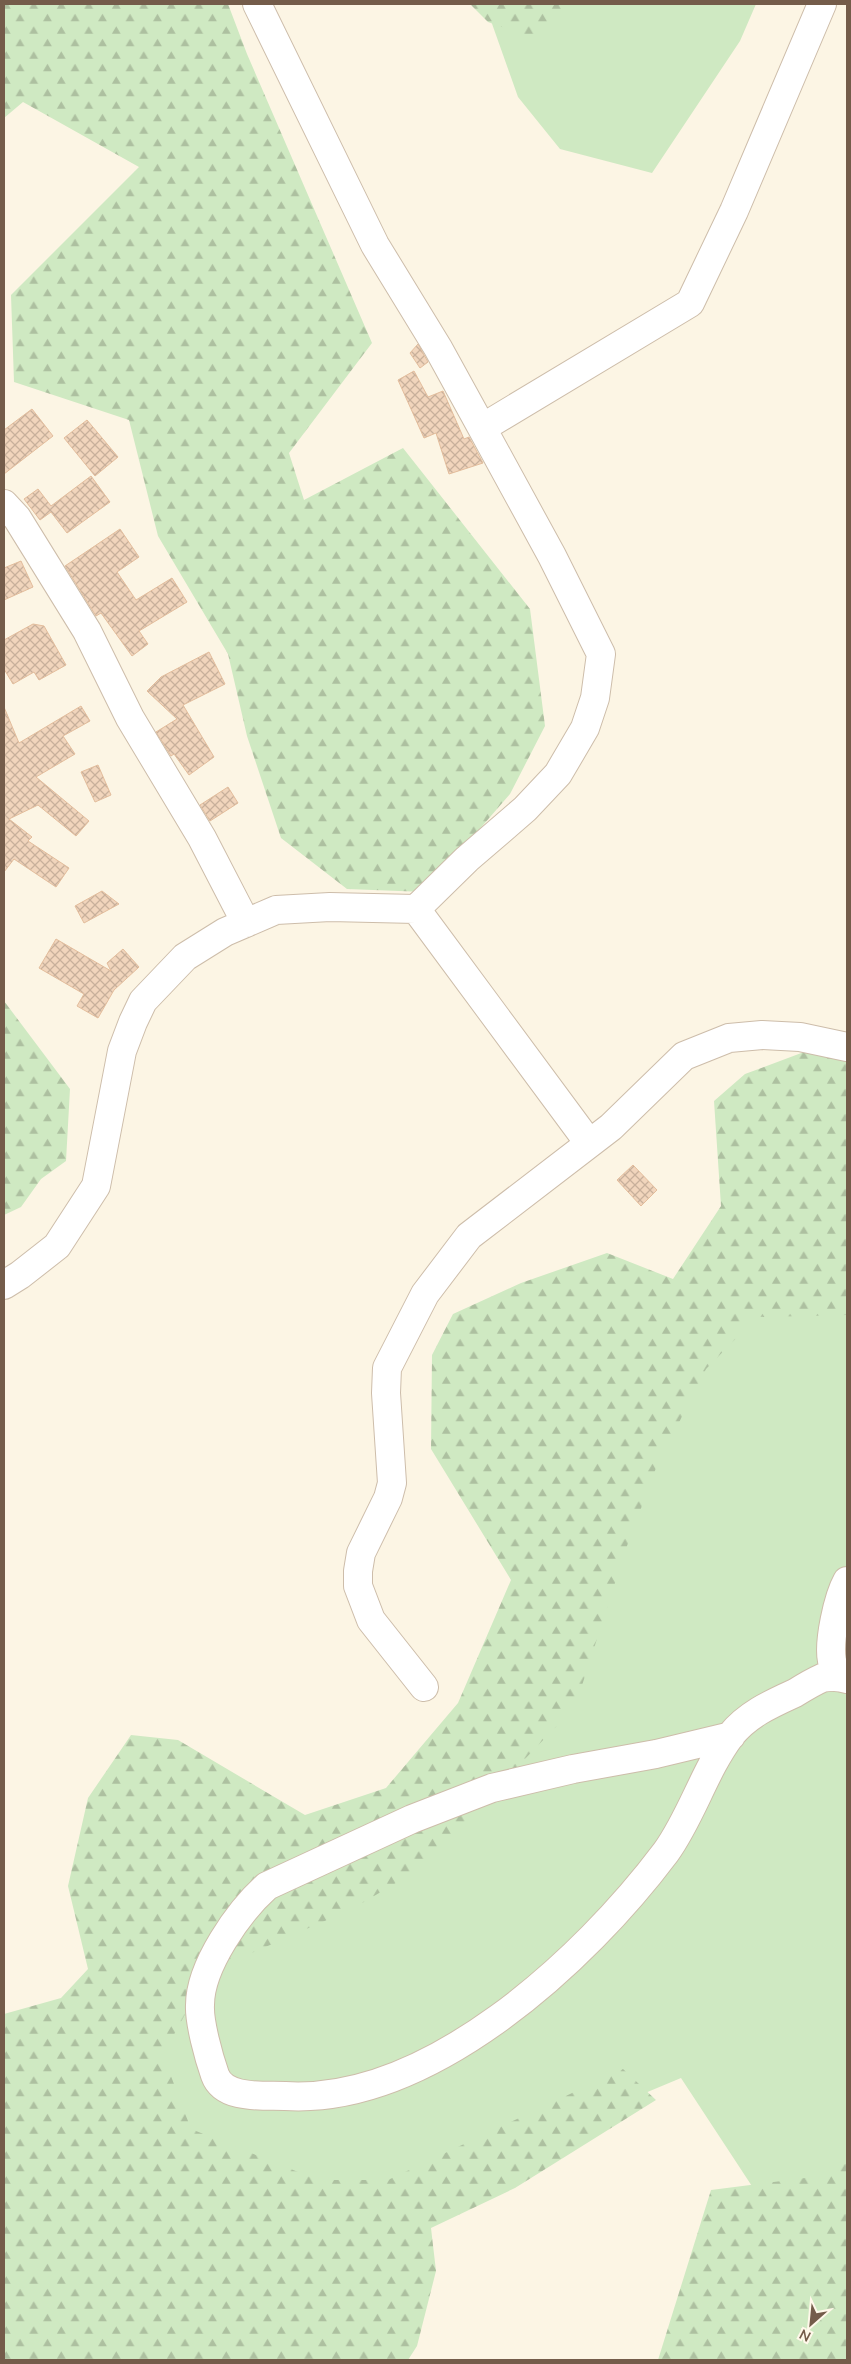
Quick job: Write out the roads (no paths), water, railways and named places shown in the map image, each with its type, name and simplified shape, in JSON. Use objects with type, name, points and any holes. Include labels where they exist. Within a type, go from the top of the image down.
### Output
[{"type":"street","points":[[4,1284],[20,1275],[58,1246],[96,1186],[122,1051],[143,1001],[185,957],[225,932],[276,910],[330,907],[416,909],[467,859],[525,809],[558,774],[585,728],[596,689],[601,654],[552,556],[438,348],[375,245],[257,4]]},
{"type":"street","points":[[482,428],[690,303],[734,211],[822,4]]},
{"type":"street","points":[[4,504],[16,518],[87,630],[130,718],[202,838],[246,923]]},
{"type":"street","points":[[416,909],[589,1143]]},
{"type":"street","points":[[424,1687],[371,1620],[358,1586],[358,1571],[361,1553],[388,1498],[392,1483],[386,1393],[387,1368],[425,1294],[469,1236],[611,1127],[684,1056],[729,1038],[762,1035],[800,1038],[847,1047]]},
{"type":"street","points":[[845,1678],[832,1662],[832,1642],[842,1591],[847,1580]]},
{"type":"street","points":[[731,1736],[656,1754],[573,1769],[492,1788],[412,1819],[267,1886],[254,1898],[226,1936],[203,1987],[200,2004],[201,2022],[216,2078],[222,2085],[240,2094],[308,2098],[341,2093],[407,2070],[463,2043],[539,1989],[629,1896],[666,1851],[731,1736],[751,1715],[824,1678],[845,1678]]}]
